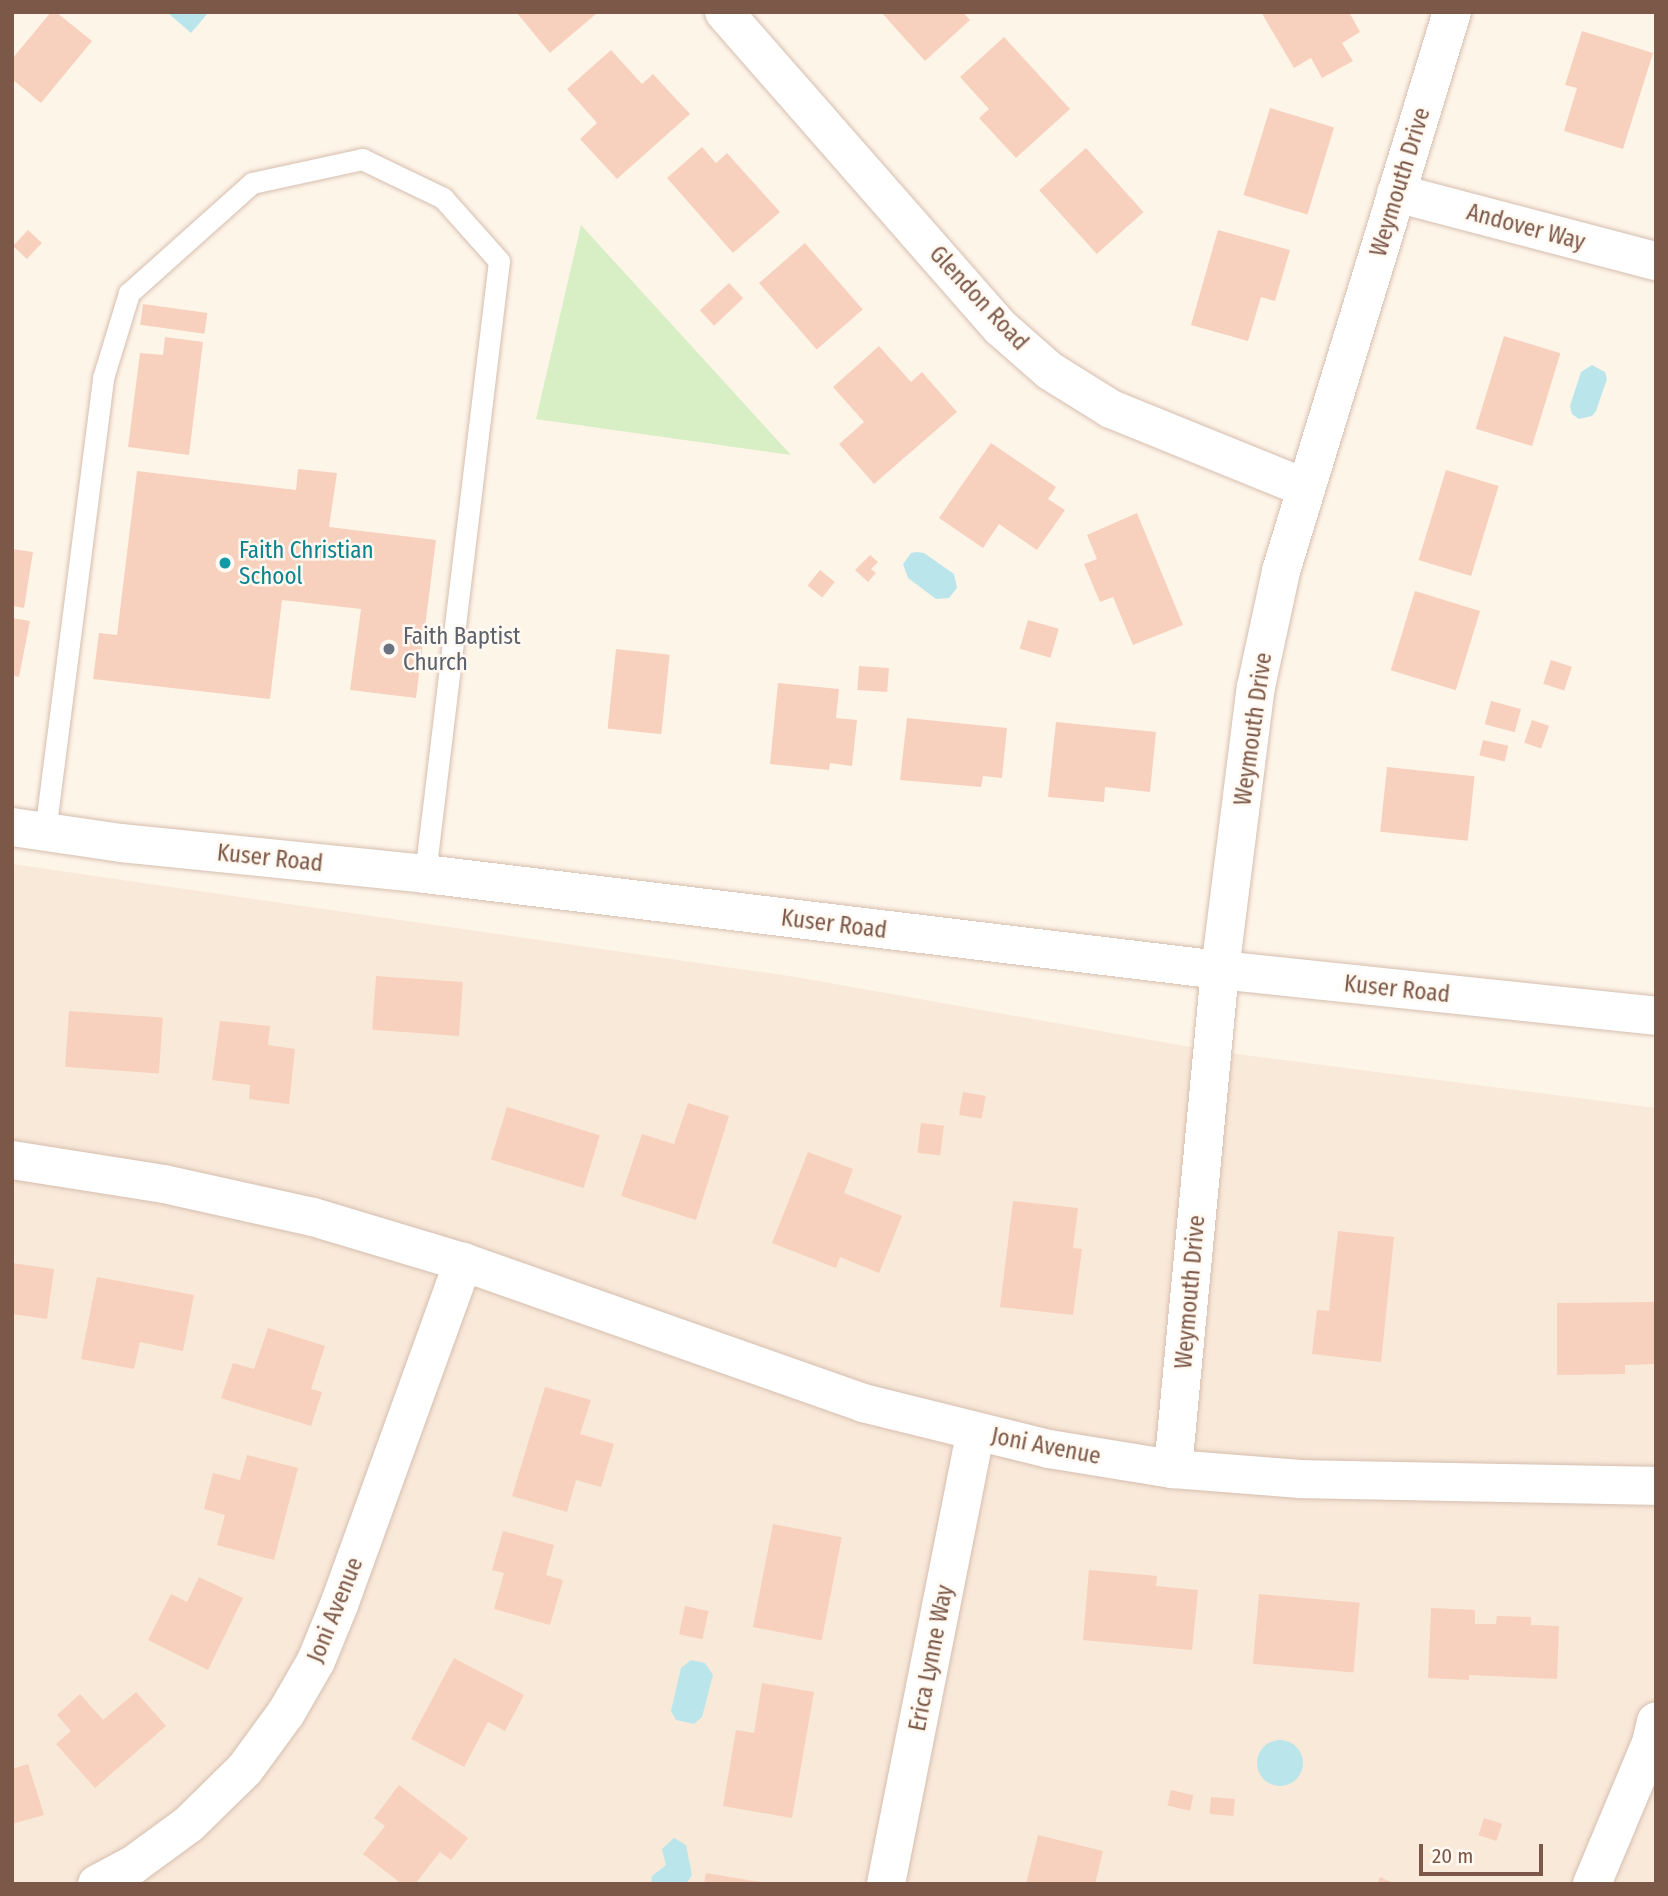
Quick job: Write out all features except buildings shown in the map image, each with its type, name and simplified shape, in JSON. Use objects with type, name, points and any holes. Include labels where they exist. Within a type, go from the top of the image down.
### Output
[{"type":"street","name":"Glendon Road","points":[[724,12],[1001,328],[1050,371],[1111,409],[1306,488]]},
{"type":"street","name":"Weymouth Drive","points":[[1173,1469],[1220,970],[1256,687],[1281,571],[1452,12]]},
{"type":"street","name":"Andover Way","points":[[1396,192],[1656,261]]},
{"type":"street","name":"Kuser Road","points":[[29,830],[121,843],[425,874],[1220,970],[1656,1016]]},
{"type":"street","name":"Joni Avenue","points":[[12,1160],[164,1184],[313,1217],[463,1262],[863,1403],[1048,1449],[1173,1469],[1301,1479],[1656,1486]]},
{"type":"street","name":"Joni Avenue","points":[[97,1884],[133,1865],[189,1824],[245,1769],[286,1713],[316,1661],[339,1605],[463,1262]]},
{"type":"street","name":"Erica Lynne Way","points":[[887,1884],[975,1433]]},
{"type":"street","points":[[1592,1884],[1651,1743],[1656,1722]]},
{"type":"lane","points":[[29,830],[103,378],[129,293],[252,183],[362,159],[443,198],[499,261],[425,874]]},
{"type":"shaded area","points":[[12,864],[796,977],[1213,1051],[1656,1108],[1656,1884],[12,1884]]},
{"type":"green space","points":[[581,225],[791,455],[536,419]]},
{"type":"water","points":[[209,12],[191,33],[169,14]]},
{"type":"water","points":[[1592,365],[1605,372],[1607,379],[1596,411],[1592,416],[1579,419],[1572,414],[1570,406],[1581,372]]},
{"type":"water","points":[[911,553],[924,553],[954,574],[957,588],[949,598],[936,599],[908,578],[903,564]]},
{"type":"water","points":[[691,1660],[705,1663],[713,1675],[702,1717],[694,1724],[676,1720],[671,1711],[681,1668]]},
{"type":"water","points":[[1280,1740],[1296,1747],[1303,1763],[1296,1779],[1280,1786],[1264,1779],[1257,1763],[1264,1747]]},
{"type":"water","points":[[674,1838],[686,1845],[692,1875],[686,1884],[651,1884],[652,1876],[666,1865],[662,1849]]},
{"type":"place","name":"Faith Christian School","points":[[225,563]]},
{"type":"place","name":"Faith Baptist Church","points":[[389,649]]}]
